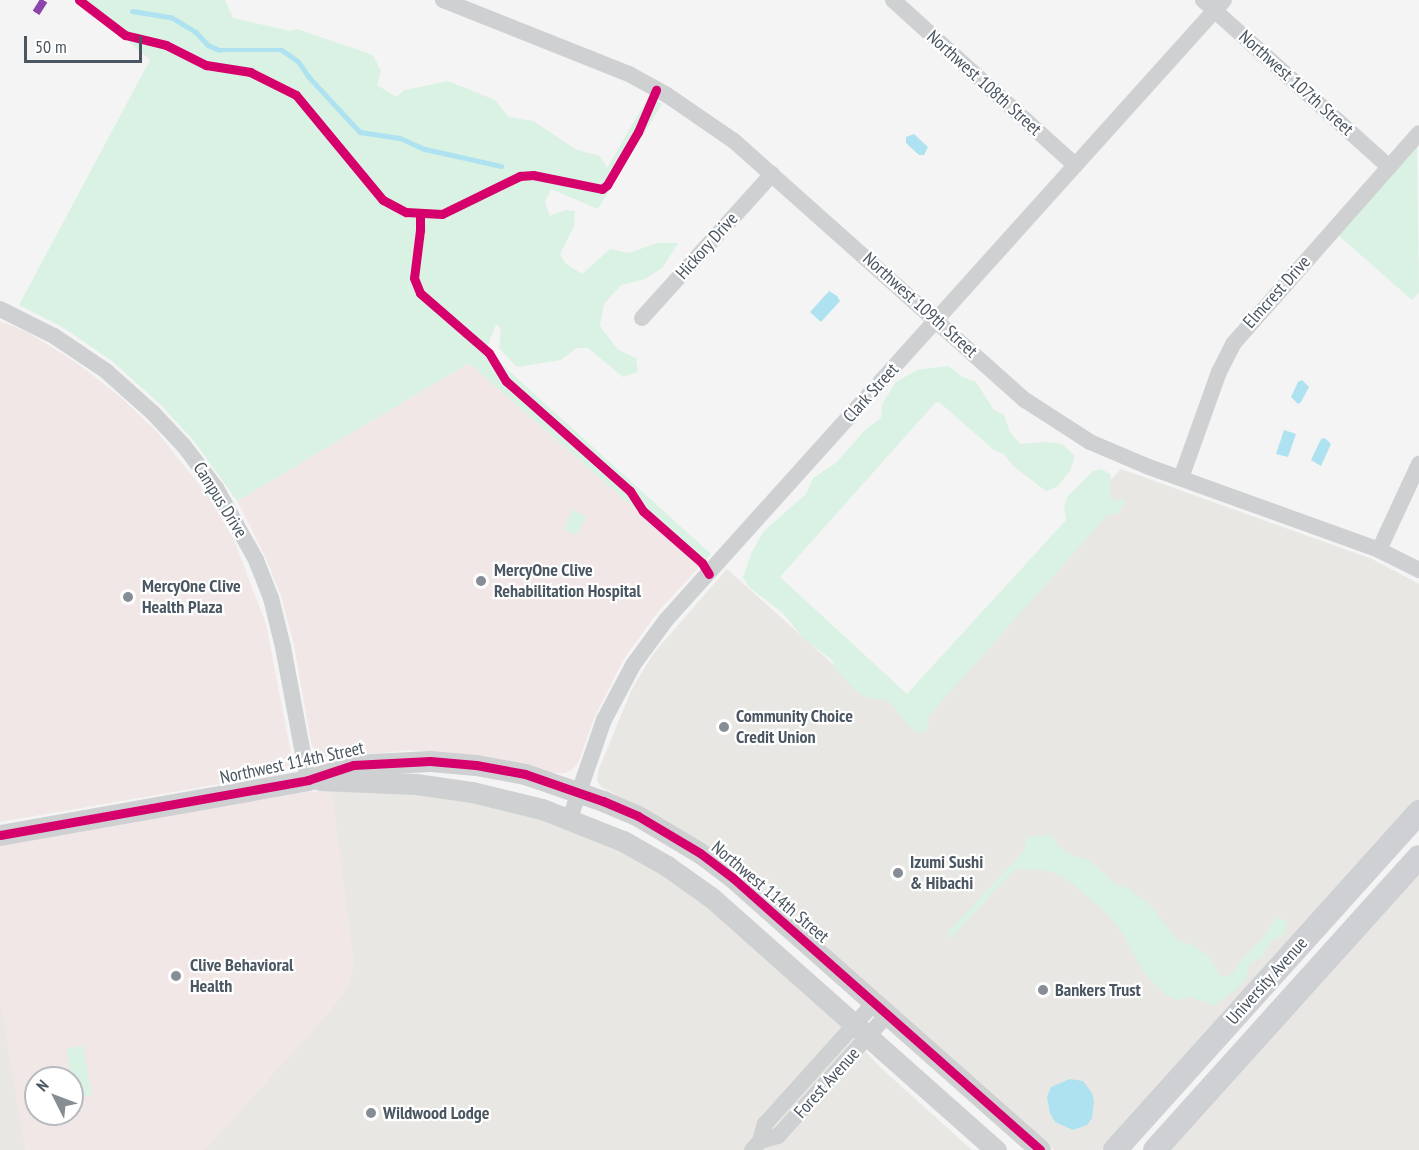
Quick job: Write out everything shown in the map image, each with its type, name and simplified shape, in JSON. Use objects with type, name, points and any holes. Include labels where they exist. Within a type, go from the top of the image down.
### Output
[{"type":"main road","name":"University Avenue","points":[[1115,1150],[1419,812]]},
{"type":"main road","name":"University Avenue","points":[[1155,1150],[1419,857]]},
{"type":"street","name":"Northwest 109th Street","points":[[443,0],[629,74],[667,96],[734,141],[1025,399],[1056,423],[1089,442],[1379,550],[1419,570]]},
{"type":"street","name":"Northwest 108th Street","points":[[892,0],[1076,165]]},
{"type":"street","name":"Clark Street","points":[[570,818],[604,720],[633,664],[666,620],[1076,165],[1214,3]]},
{"type":"street","name":"Northwest 107th Street","points":[[1214,3],[1389,166]]},
{"type":"street","name":"Elmcrest Drive","points":[[1181,478],[1219,372],[1233,344],[1419,133]]},
{"type":"street","name":"Hickory Drive","points":[[642,318],[772,174]]},
{"type":"street","name":"Campus Drive","points":[[0,309],[54,336],[106,371],[153,413],[184,446],[216,488],[256,560],[271,598],[283,647],[308,780]]},
{"type":"street","points":[[1379,550],[1419,464]]},
{"type":"street","name":"Northwest 114th Street","points":[[0,834],[308,780],[353,765],[430,761],[476,765],[525,774],[579,791],[638,816],[700,853],[733,878],[1040,1150]]},
{"type":"street","name":"Northwest 114th Street","points":[[308,780],[416,784],[472,792],[542,808],[623,841],[667,866],[712,898],[996,1150]]},
{"type":"street","name":"Forest Avenue","points":[[756,1146],[765,1124],[862,1031],[881,1008]]},
{"type":"shaded area","name":"MercyOne Clive Health Plaza","points":[[0,321],[27,332],[77,363],[123,399],[158,433],[208,496],[234,540],[266,624],[291,753],[291,762],[287,769],[277,774],[0,822]]},
{"type":"shaded area","name":"MercyOne Clive Rehabilitation Hospital","points":[[469,363],[700,566],[657,613],[625,657],[595,716],[579,761],[566,773],[556,773],[477,755],[410,750],[333,758],[316,752],[311,743],[294,645],[281,596],[265,556],[237,501]]},
{"type":"shaded area","points":[[1121,469],[1372,559],[1419,584],[1419,800],[1115,1137],[1101,1150],[1054,1150],[751,881],[642,808],[601,787],[597,780],[598,771],[632,689],[653,654],[727,569],[864,692],[908,702]]},
{"type":"shaded area","points":[[366,789],[460,796],[539,817],[633,856],[681,886],[719,915],[832,1016],[881,1068],[972,1150],[0,1150],[0,844],[309,792]]},
{"type":"shaded area","name":"Clive Behavioral Health","points":[[332,791],[354,964],[348,988],[325,1017],[205,1150],[25,1150],[0,1001],[0,844],[309,792]]},
{"type":"shaded area","points":[[1419,869],[1419,1150],[1166,1150]]},
{"type":"green space","points":[[80,0],[225,0],[233,18],[290,31],[297,29],[373,55],[381,71],[377,85],[396,97],[405,90],[448,81],[495,100],[509,117],[533,121],[577,150],[600,156],[607,168],[649,96],[662,104],[598,209],[551,189],[545,202],[550,216],[565,210],[575,211],[574,226],[560,254],[565,263],[582,274],[610,249],[629,253],[657,243],[678,243],[663,267],[645,279],[621,285],[604,304],[600,326],[617,349],[636,358],[638,372],[623,377],[588,348],[577,348],[561,360],[517,367],[499,348],[501,329],[496,324],[486,350],[711,554],[700,566],[469,363],[237,501],[194,441],[160,404],[112,361],[64,328],[19,305],[150,60]]},
{"type":"green space","points":[[1417,147],[1419,292],[1412,300],[1338,235]]},
{"type":"green space","points":[[948,366],[963,377],[976,382],[994,410],[1004,415],[1010,432],[1020,444],[1045,442],[1062,444],[1075,456],[1070,471],[1057,487],[1046,491],[1012,465],[1004,454],[994,450],[936,402],[780,577],[907,694],[1066,520],[1064,506],[1068,496],[1093,471],[1102,469],[1111,475],[1110,498],[1115,502],[1121,499],[1125,501],[1119,513],[1108,515],[930,714],[926,721],[929,726],[925,733],[914,731],[888,700],[865,697],[857,691],[836,670],[833,661],[803,638],[783,613],[749,587],[743,577],[751,554],[763,532],[806,494],[813,478],[836,463],[864,431],[881,418],[882,404],[896,382],[917,370]]},
{"type":"green space","points":[[572,510],[586,516],[577,535],[564,529]]},
{"type":"green space","points":[[1052,836],[1058,846],[1073,856],[1089,860],[1116,885],[1128,888],[1152,907],[1177,940],[1195,946],[1210,958],[1221,977],[1232,975],[1243,957],[1260,941],[1277,918],[1285,921],[1287,927],[1283,936],[1271,941],[1263,956],[1248,965],[1248,975],[1240,986],[1214,1006],[1192,997],[1177,1000],[1166,995],[1143,972],[1123,934],[1107,914],[1071,882],[1051,871],[1020,869],[1012,872],[950,939],[947,933],[1024,851],[1027,837]]},
{"type":"green space","points":[[83,1046],[92,1095],[84,1097],[84,1066],[69,1066],[66,1049]]},
{"type":"water","points":[[914,134],[928,147],[924,155],[919,155],[906,143],[906,137]]},
{"type":"water","points":[[829,291],[840,301],[821,322],[810,312]]},
{"type":"water","points":[[1302,380],[1309,387],[1298,404],[1291,397],[1298,382]]},
{"type":"water","points":[[1284,430],[1296,434],[1288,457],[1276,454]]},
{"type":"water","points":[[1325,438],[1331,444],[1321,466],[1311,460],[1321,439]]},
{"type":"water","points":[[1070,1079],[1083,1081],[1092,1093],[1094,1101],[1092,1118],[1087,1125],[1073,1130],[1055,1122],[1050,1113],[1047,1097],[1051,1087]]},
{"type":"waterway","points":[[132,11],[171,17],[196,32],[208,45],[219,50],[282,50],[298,61],[309,77],[360,132],[400,138],[425,149],[501,166]]},
{"type":"marked path","points":[[36,13],[44,0]]},
{"type":"cycle path","points":[[79,0],[125,35],[166,45],[206,65],[250,72],[296,95],[383,200],[406,212],[442,214],[520,176],[533,175],[602,189],[607,185],[638,132],[656,90]]},
{"type":"cycle path","points":[[420,214],[414,278],[420,293],[489,353],[506,381],[630,491],[643,511],[702,563],[709,574]]},
{"type":"cycle path","points":[[0,835],[308,780],[353,765],[430,761],[476,765],[525,774],[603,801],[638,816],[700,853],[733,878],[1040,1150]]},
{"type":"place","name":"MercyOne Clive Rehabilitation Hospital","points":[[481,581]]},
{"type":"place","name":"MercyOne Clive Health Plaza","points":[[128,597]]},
{"type":"place","name":"Community Choice Credit Union","points":[[724,727]]},
{"type":"place","name":"Izumi Sushi & Hibachi","points":[[898,873]]},
{"type":"place","name":"Clive Behavioral Health","points":[[176,976]]},
{"type":"place","name":"Bankers Trust","points":[[1043,990]]},
{"type":"place","name":"Wildwood Lodge","points":[[371,1113]]}]
